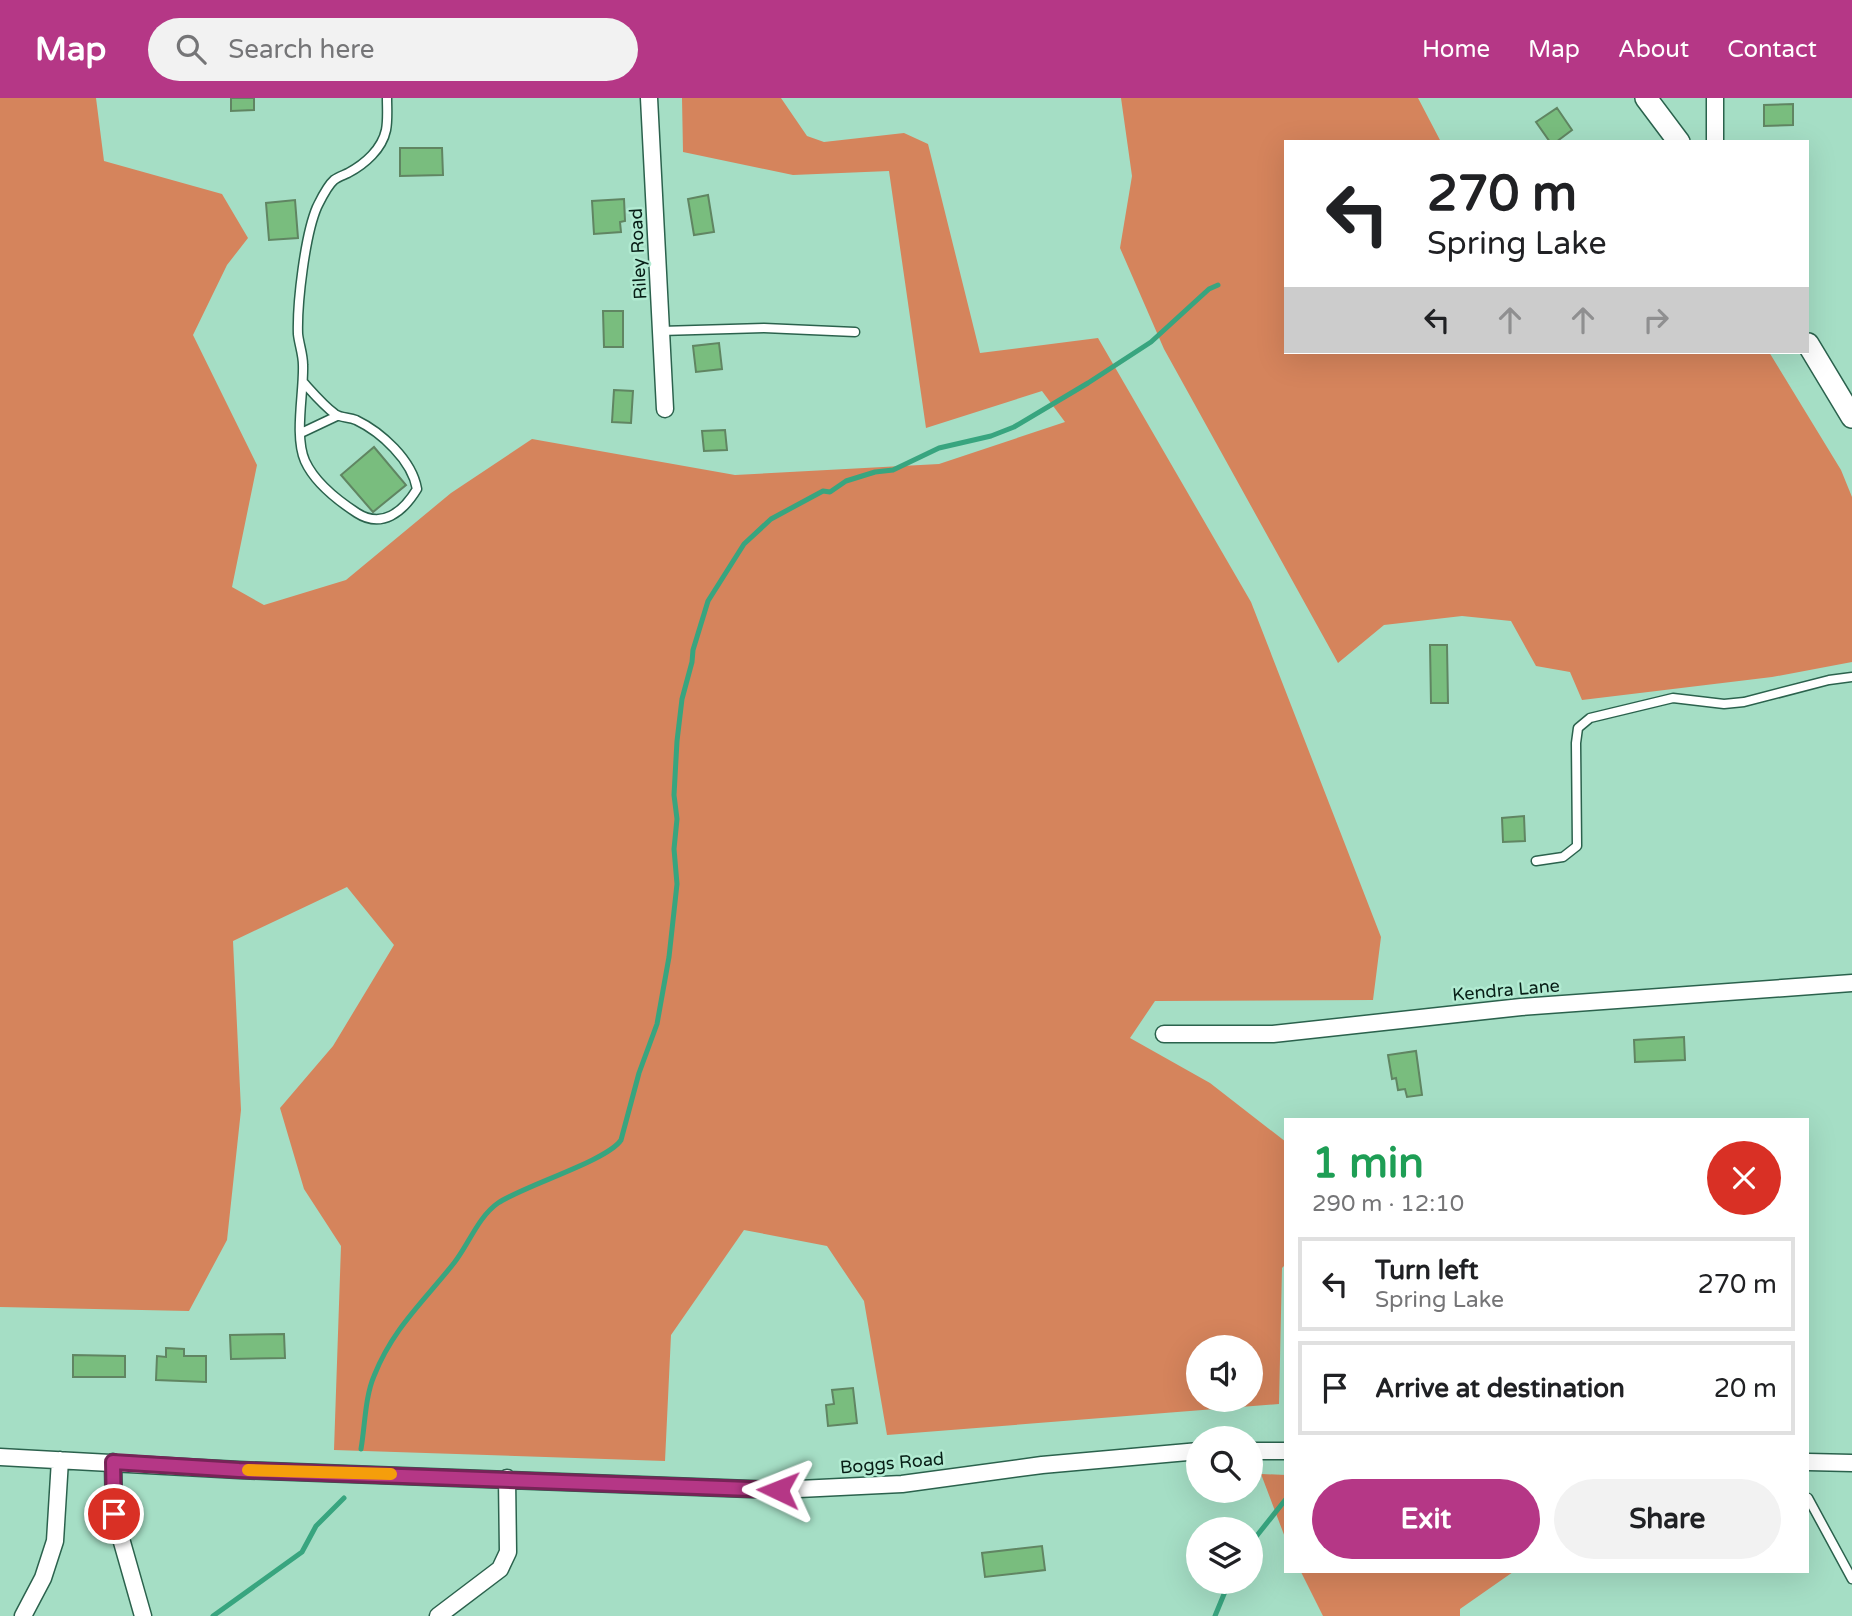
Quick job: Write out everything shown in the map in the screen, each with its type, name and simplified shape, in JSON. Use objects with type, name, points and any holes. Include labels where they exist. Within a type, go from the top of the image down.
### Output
[{"type":"street","name":"Riley Road","points":[[649,98],[664,409]]},
{"type":"street","points":[[1646,98],[1678,140]]},
{"type":"street","points":[[1715,98],[1715,140]]},
{"type":"street","points":[[1809,346],[1852,417]]},
{"type":"street","name":"Kendra Lane","points":[[1164,1034],[1273,1034],[1521,1007],[1852,984]]},
{"type":"street","points":[[1263,1451],[1284,1451]]},
{"type":"street","name":"Boggs Road","points":[[0,1457],[239,1470],[778,1490],[902,1484],[1042,1465],[1186,1452]]},
{"type":"street","points":[[23,1616],[43,1578],[55,1541],[60,1460]]},
{"type":"street","points":[[113,1462],[114,1514],[143,1616]]},
{"type":"street","points":[[1809,1462],[1852,1463]]},
{"type":"street","points":[[438,1616],[500,1569],[508,1552],[507,1478]]},
{"type":"lane","points":[[303,382],[337,416],[353,419],[378,433],[407,465],[415,480],[416,489],[388,519],[379,522],[365,518],[344,504],[318,481],[304,460],[301,433],[303,382],[298,312],[317,208],[334,180],[372,156],[381,143],[386,130],[387,98]]},
{"type":"lane","points":[[661,331],[764,328],[855,332]]},
{"type":"lane","points":[[301,433],[337,416]]},
{"type":"lane","points":[[1536,861],[1563,857],[1577,846],[1578,728],[1590,718],[1673,698],[1724,704],[1744,702],[1807,684],[1852,677]]},
{"type":"lane","points":[[1809,1499],[1825,1534],[1852,1578]]},
{"type":"shaded area","points":[[0,98],[96,98],[104,161],[222,194],[248,238],[227,265],[193,335],[257,465],[232,587],[264,605],[346,580],[451,493],[532,439],[735,475],[939,464],[1065,422],[1042,391],[926,428],[889,171],[793,175],[683,152],[682,98],[781,98],[807,136],[824,142],[904,133],[928,144],[980,353],[1098,338],[1251,602],[1381,937],[1373,1000],[1155,1001],[1130,1038],[1210,1083],[1284,1140],[1284,1266],[1279,1404],[1263,1405],[1263,1335],[1186,1335],[1186,1411],[887,1435],[864,1301],[827,1246],[744,1230],[671,1335],[665,1461],[334,1450],[341,1246],[304,1189],[280,1108],[333,1046],[394,945],[347,887],[233,941],[241,1110],[227,1240],[189,1311],[0,1307]]},
{"type":"shaded area","points":[[1121,98],[1418,98],[1440,140],[1284,140],[1284,354],[1770,354],[1841,470],[1852,497],[1852,662],[1772,677],[1582,700],[1570,672],[1536,666],[1511,621],[1462,616],[1384,625],[1338,663],[1164,349],[1120,248],[1132,176]]},
{"type":"shaded area","points":[[1263,1474],[1284,1475],[1284,1535]]},
{"type":"shaded area","points":[[1302,1573],[1512,1573],[1460,1609],[1460,1616],[1323,1616]]},
{"type":"building","points":[[231,98],[254,98],[254,110],[231,111]]},
{"type":"building","points":[[1793,104],[1793,125],[1764,126],[1764,105]]},
{"type":"building","points":[[1557,108],[1572,130],[1559,140],[1549,140],[1536,122]]},
{"type":"building","points":[[400,148],[442,148],[443,175],[400,176]]},
{"type":"building","points":[[708,195],[714,232],[694,235],[688,199]]},
{"type":"building","points":[[624,199],[625,221],[620,222],[621,232],[594,234],[592,201]]},
{"type":"building","points":[[295,200],[298,238],[269,240],[266,203]]},
{"type":"building","points":[[603,311],[623,311],[623,347],[604,347]]},
{"type":"building","points":[[719,343],[722,369],[696,372],[693,346]]},
{"type":"building","points":[[614,390],[633,391],[631,423],[612,422]]},
{"type":"building","points":[[725,430],[727,450],[704,451],[702,431]]},
{"type":"building","points":[[374,447],[406,485],[373,512],[341,475]]},
{"type":"building","points":[[1430,645],[1447,645],[1448,703],[1431,703]]},
{"type":"building","points":[[1524,816],[1525,841],[1503,842],[1502,818]]},
{"type":"building","points":[[1684,1037],[1685,1060],[1635,1062],[1634,1040]]},
{"type":"building","points":[[1416,1051],[1422,1095],[1407,1097],[1405,1089],[1398,1090],[1396,1078],[1392,1079],[1388,1055]]},
{"type":"building","points":[[284,1334],[285,1358],[231,1359],[230,1335]]},
{"type":"building","points":[[166,1348],[184,1349],[184,1356],[206,1356],[206,1382],[156,1380],[157,1356],[166,1357]]},
{"type":"building","points":[[73,1355],[125,1356],[125,1377],[73,1377]]},
{"type":"building","points":[[853,1388],[857,1423],[828,1426],[826,1405],[834,1404],[832,1390]]},
{"type":"building","points":[[1042,1546],[1045,1570],[985,1577],[982,1553]]},
{"type":"waterway","points":[[361,1449],[369,1393],[390,1343],[454,1263],[479,1223],[498,1203],[600,1156],[621,1140],[639,1073],[657,1024],[669,957],[677,884],[674,849],[677,819],[674,795],[682,699],[708,601],[744,544],[771,519],[823,491],[830,492],[846,481],[875,472],[893,470],[939,448],[991,436],[1014,427],[1151,342],[1209,289],[1218,285]]},
{"type":"waterway","points":[[213,1616],[302,1552],[316,1526],[344,1498]]},
{"type":"waterway","points":[[1263,1528],[1284,1502]]},
{"type":"waterway","points":[[1215,1616],[1224,1594]]},
{"type":"slow traffic","points":[[248,1470],[391,1474]]},
{"type":"route","points":[[114,1514],[113,1462],[239,1470],[500,1477],[778,1490]]}]
